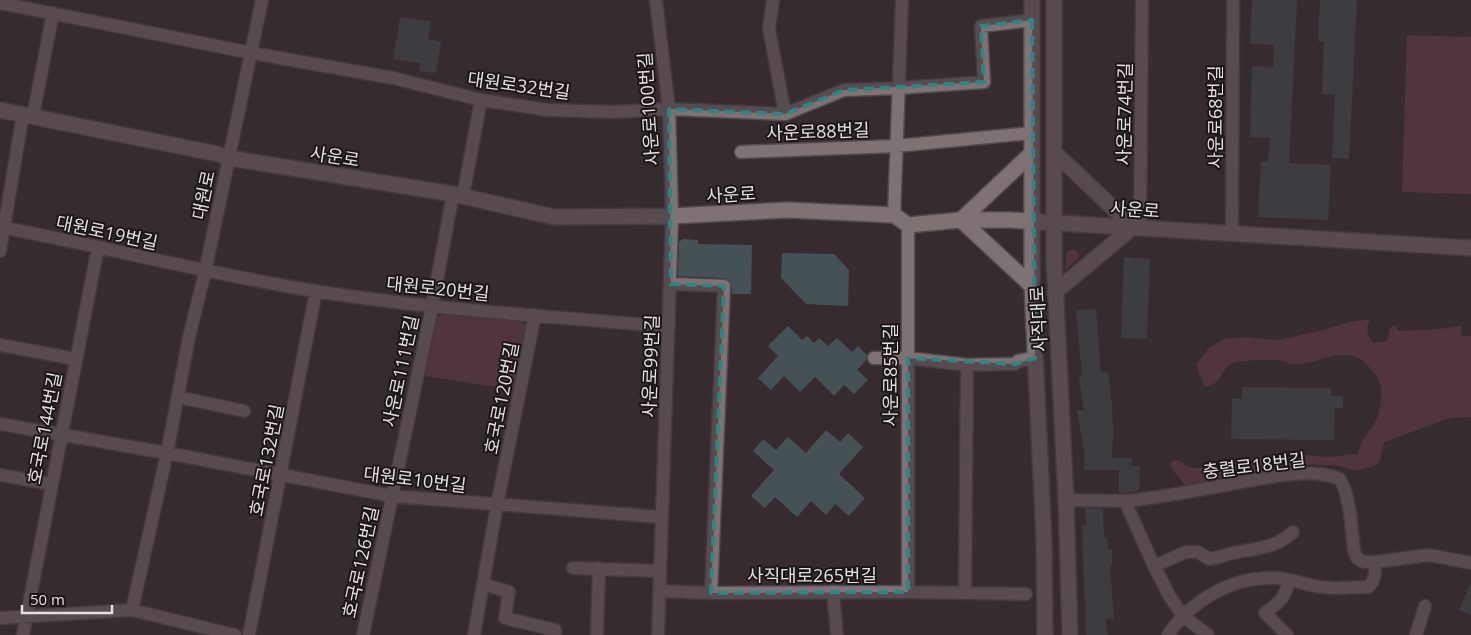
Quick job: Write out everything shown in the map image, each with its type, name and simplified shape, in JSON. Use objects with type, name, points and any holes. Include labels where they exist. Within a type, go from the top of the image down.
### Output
[{"type":"street","name":"대원로","points":[[132,610],[167,453],[189,337],[206,272],[262,0]]},
{"type":"street","name":"사운로100번길","points":[[656,0],[668,109],[672,216]]},
{"type":"street","points":[[773,0],[769,29],[784,114]]},
{"type":"street","points":[[902,0],[894,215],[908,225]]},
{"type":"street","name":"사직대로","points":[[1032,0],[1032,286],[1044,542],[1045,635]]},
{"type":"street","name":"사직대로","points":[[1054,0],[1055,292],[1066,500],[1070,635]]},
{"type":"street","name":"사운로74번길","points":[[1136,227],[1142,0]]},
{"type":"street","name":"사운로68번길","points":[[1232,234],[1233,0]]},
{"type":"street","name":"대원로32번길","points":[[0,3],[252,53],[393,78],[482,100],[548,110],[614,112],[668,109],[784,114],[844,90],[898,88]]},
{"type":"street","points":[[0,251],[2,228],[54,13]]},
{"type":"street","points":[[898,88],[984,82],[981,26],[1032,20]]},
{"type":"street","name":"사운로111번길","points":[[392,496],[432,307],[482,100]]},
{"type":"street","name":"사운로","points":[[0,110],[218,154],[229,158],[458,195],[554,217],[672,216],[788,210],[894,215]]},
{"type":"street","points":[[896,146],[1032,133]]},
{"type":"street","name":"사운로88번길","points":[[741,152],[896,146]]},
{"type":"street","points":[[1054,152],[1136,227],[1055,292]]},
{"type":"street","points":[[1032,154],[961,220],[1032,286]]},
{"type":"street","name":"사운로99번길","points":[[658,635],[672,216]]},
{"type":"street","name":"사운로","points":[[908,225],[961,220],[1032,222],[1471,248]]},
{"type":"street","name":"사운로85번길","points":[[908,225],[908,592]]},
{"type":"street","name":"대원로19번길","points":[[2,228],[98,247],[206,272]]},
{"type":"street","name":"호국로144번길","points":[[23,635],[98,247]]},
{"type":"street","name":"대원로20번길","points":[[206,272],[316,291],[432,307],[669,327]]},
{"type":"street","points":[[671,284],[724,286],[710,593]]},
{"type":"street","name":"호국로132번길","points":[[249,635],[316,291]]},
{"type":"street","name":"호국로120번길","points":[[474,635],[497,505],[535,315]]},
{"type":"street","points":[[0,345],[76,359]]},
{"type":"street","name":"사직대로","points":[[874,358],[908,358],[967,365],[1015,364],[1018,361],[1035,358]]},
{"type":"street","points":[[965,593],[967,365]]},
{"type":"street","points":[[178,397],[244,411]]},
{"type":"street","name":"대원로10번길","points":[[0,424],[167,453],[392,496],[661,517]]},
{"type":"street","name":"충렬로18번길","points":[[1126,501],[1158,498],[1278,475],[1302,473],[1330,476],[1340,479],[1345,490],[1350,512],[1354,551],[1357,558],[1364,562],[1375,562]]},
{"type":"street","points":[[0,475],[51,484]]},
{"type":"street","name":"호국로126번길","points":[[363,635],[392,496]]},
{"type":"street","points":[[1066,500],[1126,501],[1154,566],[1169,595],[1183,616],[1208,635]]},
{"type":"street","points":[[1154,566],[1186,552],[1198,552],[1209,559],[1238,552],[1257,550],[1285,540],[1293,532]]},
{"type":"street","points":[[1168,635],[1183,616],[1219,591],[1239,582],[1257,578],[1276,578],[1329,588],[1368,586],[1373,582],[1376,573],[1375,562],[1429,555],[1471,563]]},
{"type":"street","points":[[574,568],[660,571]]},
{"type":"street","points":[[597,635],[599,568]]},
{"type":"street","points":[[1287,635],[1265,614],[1281,602],[1286,594],[1289,580]]},
{"type":"street","points":[[483,584],[509,592],[505,618],[555,630],[554,635]]},
{"type":"street","name":"사직대로265번길","points":[[660,591],[710,593],[908,592],[1026,594]]},
{"type":"street","points":[[833,592],[837,635]]},
{"type":"street","points":[[1416,635],[1425,606]]},
{"type":"street","points":[[0,618],[132,610],[235,635]]},
{"type":"highlighted area","points":[[1032,20],[1035,358],[1015,364],[908,358],[908,592],[711,593],[724,286],[671,284],[669,109],[785,114],[844,90],[984,82],[981,26]]},
{"type":"shaded area","points":[[1407,35],[1471,37],[1471,194],[1402,192]]},
{"type":"shaded area","points":[[1073,249],[1080,256],[1065,270],[1067,251]]},
{"type":"shaded area","points":[[444,313],[518,319],[528,327],[517,390],[424,376],[436,319]]},
{"type":"shaded area","points":[[1370,319],[1367,331],[1373,343],[1387,341],[1390,328],[1395,325],[1398,331],[1461,326],[1462,336],[1471,335],[1471,417],[1450,418],[1384,442],[1380,460],[1376,465],[1356,471],[1340,466],[1304,464],[1221,477],[1205,485],[1192,487],[1184,484],[1170,466],[1171,462],[1176,460],[1192,468],[1214,468],[1255,458],[1276,459],[1305,455],[1327,457],[1358,454],[1363,441],[1376,421],[1380,409],[1381,396],[1378,379],[1362,360],[1353,356],[1343,355],[1291,364],[1281,360],[1236,362],[1226,369],[1216,382],[1206,387],[1196,365],[1208,349],[1223,339],[1247,337],[1278,340],[1350,322]]},
{"type":"building","points":[[1252,0],[1297,0],[1289,163],[1331,165],[1328,220],[1258,217],[1261,161],[1268,162],[1270,138],[1250,137],[1252,66],[1273,67],[1274,45],[1250,44]]},
{"type":"building","points":[[1320,0],[1357,0],[1349,159],[1332,158],[1335,95],[1322,94],[1324,41],[1318,41]]},
{"type":"building","points":[[400,17],[431,21],[428,39],[441,42],[436,73],[419,71],[420,63],[393,59]]},
{"type":"building","points":[[683,239],[698,240],[698,244],[752,245],[751,294],[732,294],[731,283],[725,278],[678,276],[679,242]]},
{"type":"building","points":[[782,253],[834,254],[849,270],[848,306],[806,304],[781,278]]},
{"type":"building","points":[[1124,257],[1150,259],[1147,339],[1121,338]]},
{"type":"building","points":[[1096,309],[1101,373],[1108,372],[1112,406],[1112,458],[1132,458],[1131,466],[1140,466],[1139,491],[1119,493],[1119,470],[1084,470],[1085,455],[1077,411],[1084,410],[1079,377],[1082,376],[1076,310]]},
{"type":"building","points":[[788,326],[802,340],[807,336],[814,343],[819,338],[828,346],[837,338],[852,352],[858,346],[867,355],[866,360],[857,370],[868,380],[854,394],[844,385],[834,396],[815,377],[800,392],[784,376],[771,390],[758,378],[778,356],[768,346]]},
{"type":"building","points":[[1242,387],[1331,388],[1331,396],[1343,396],[1343,408],[1335,408],[1334,440],[1231,439],[1232,399],[1242,399]]},
{"type":"building","points":[[826,430],[840,442],[848,433],[863,447],[839,474],[865,498],[849,516],[835,504],[826,515],[811,501],[797,517],[775,497],[765,508],[751,496],[774,470],[753,451],[763,439],[776,450],[788,437],[806,453]]},
{"type":"building","points":[[1085,508],[1103,509],[1104,537],[1107,537],[1108,549],[1112,549],[1112,565],[1110,565],[1114,619],[1106,619],[1108,635],[1086,635],[1082,525],[1086,525]]},
{"type":"building","points":[[1471,582],[1471,615],[1459,610]]}]
